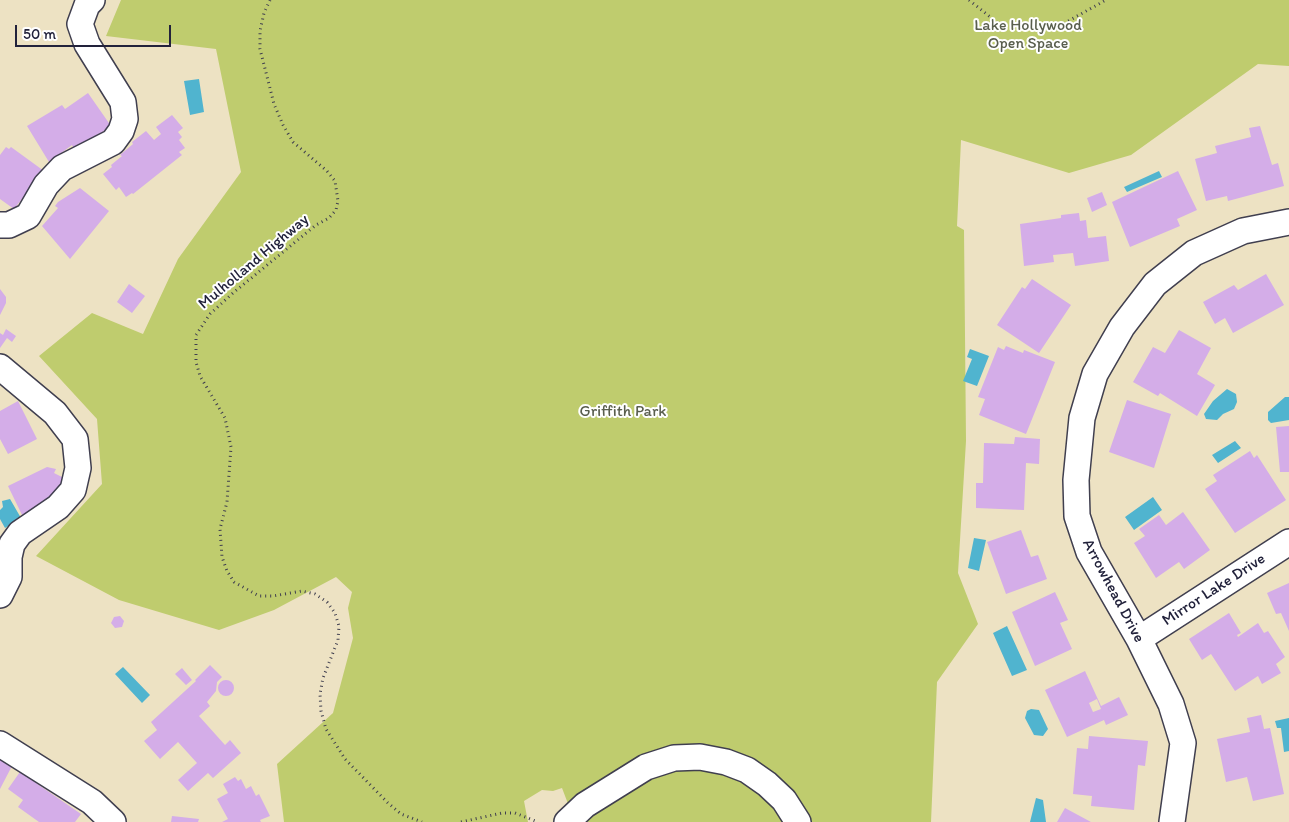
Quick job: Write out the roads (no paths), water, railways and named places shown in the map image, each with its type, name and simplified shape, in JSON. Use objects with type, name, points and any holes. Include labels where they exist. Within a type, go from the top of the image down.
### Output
[{"type":"street","points":[[0,225],[9,225],[28,216],[46,185],[62,168],[113,142],[121,131],[125,119],[122,102],[87,44],[80,24],[87,6],[92,0]]},
{"type":"street","name":"Arrowhead Drive","points":[[1172,822],[1183,743],[1171,704],[1139,639],[1089,552],[1077,516],[1076,480],[1082,418],[1095,374],[1122,327],[1155,284],[1194,253],[1243,231],[1289,222]]},
{"type":"street","points":[[0,367],[55,413],[75,439],[78,468],[73,490],[58,507],[20,533],[12,544],[9,557],[9,577],[0,595]]},
{"type":"street","name":"Mirror Lake Drive","points":[[1139,639],[1289,542]]},
{"type":"street","points":[[0,744],[92,802],[112,822]]},
{"type":"street","points":[[567,822],[586,805],[646,767],[674,758],[700,757],[726,762],[747,770],[767,784],[784,800],[798,822]]},
{"type":"water","points":[[199,79],[204,112],[190,115],[184,81]]},
{"type":"water","points":[[1159,171],[1162,177],[1127,192],[1124,187]]},
{"type":"water","points":[[970,349],[989,356],[977,386],[963,381],[972,359],[967,357]]},
{"type":"water","points":[[1227,389],[1236,394],[1237,402],[1234,409],[1223,414],[1217,420],[1206,419],[1204,414],[1213,401]]},
{"type":"water","points":[[1285,397],[1289,397],[1289,420],[1271,423],[1268,420],[1268,412]]},
{"type":"water","points":[[1235,441],[1241,448],[1218,463],[1212,455]]},
{"type":"water","points":[[1153,497],[1162,510],[1134,530],[1125,517]]},
{"type":"water","points":[[10,499],[21,518],[5,528],[0,519],[0,510],[3,507],[2,501]]},
{"type":"water","points":[[974,538],[986,540],[979,571],[968,568]]},
{"type":"water","points":[[1007,626],[1027,670],[1012,676],[993,633]]},
{"type":"water","points":[[123,667],[150,695],[142,703],[115,674]]},
{"type":"water","points":[[1031,709],[1039,710],[1048,729],[1043,736],[1034,735],[1025,718],[1027,711]]},
{"type":"water","points":[[1289,718],[1289,751],[1284,752],[1281,728],[1277,728],[1275,721]]},
{"type":"water","points":[[1036,798],[1043,800],[1046,822],[1030,822]]},
{"type":"park label","name":"Lake Hollywood Open Space","points":[[1028,35]]},
{"type":"park label","name":"Griffith Park","points":[[623,412]]}]
